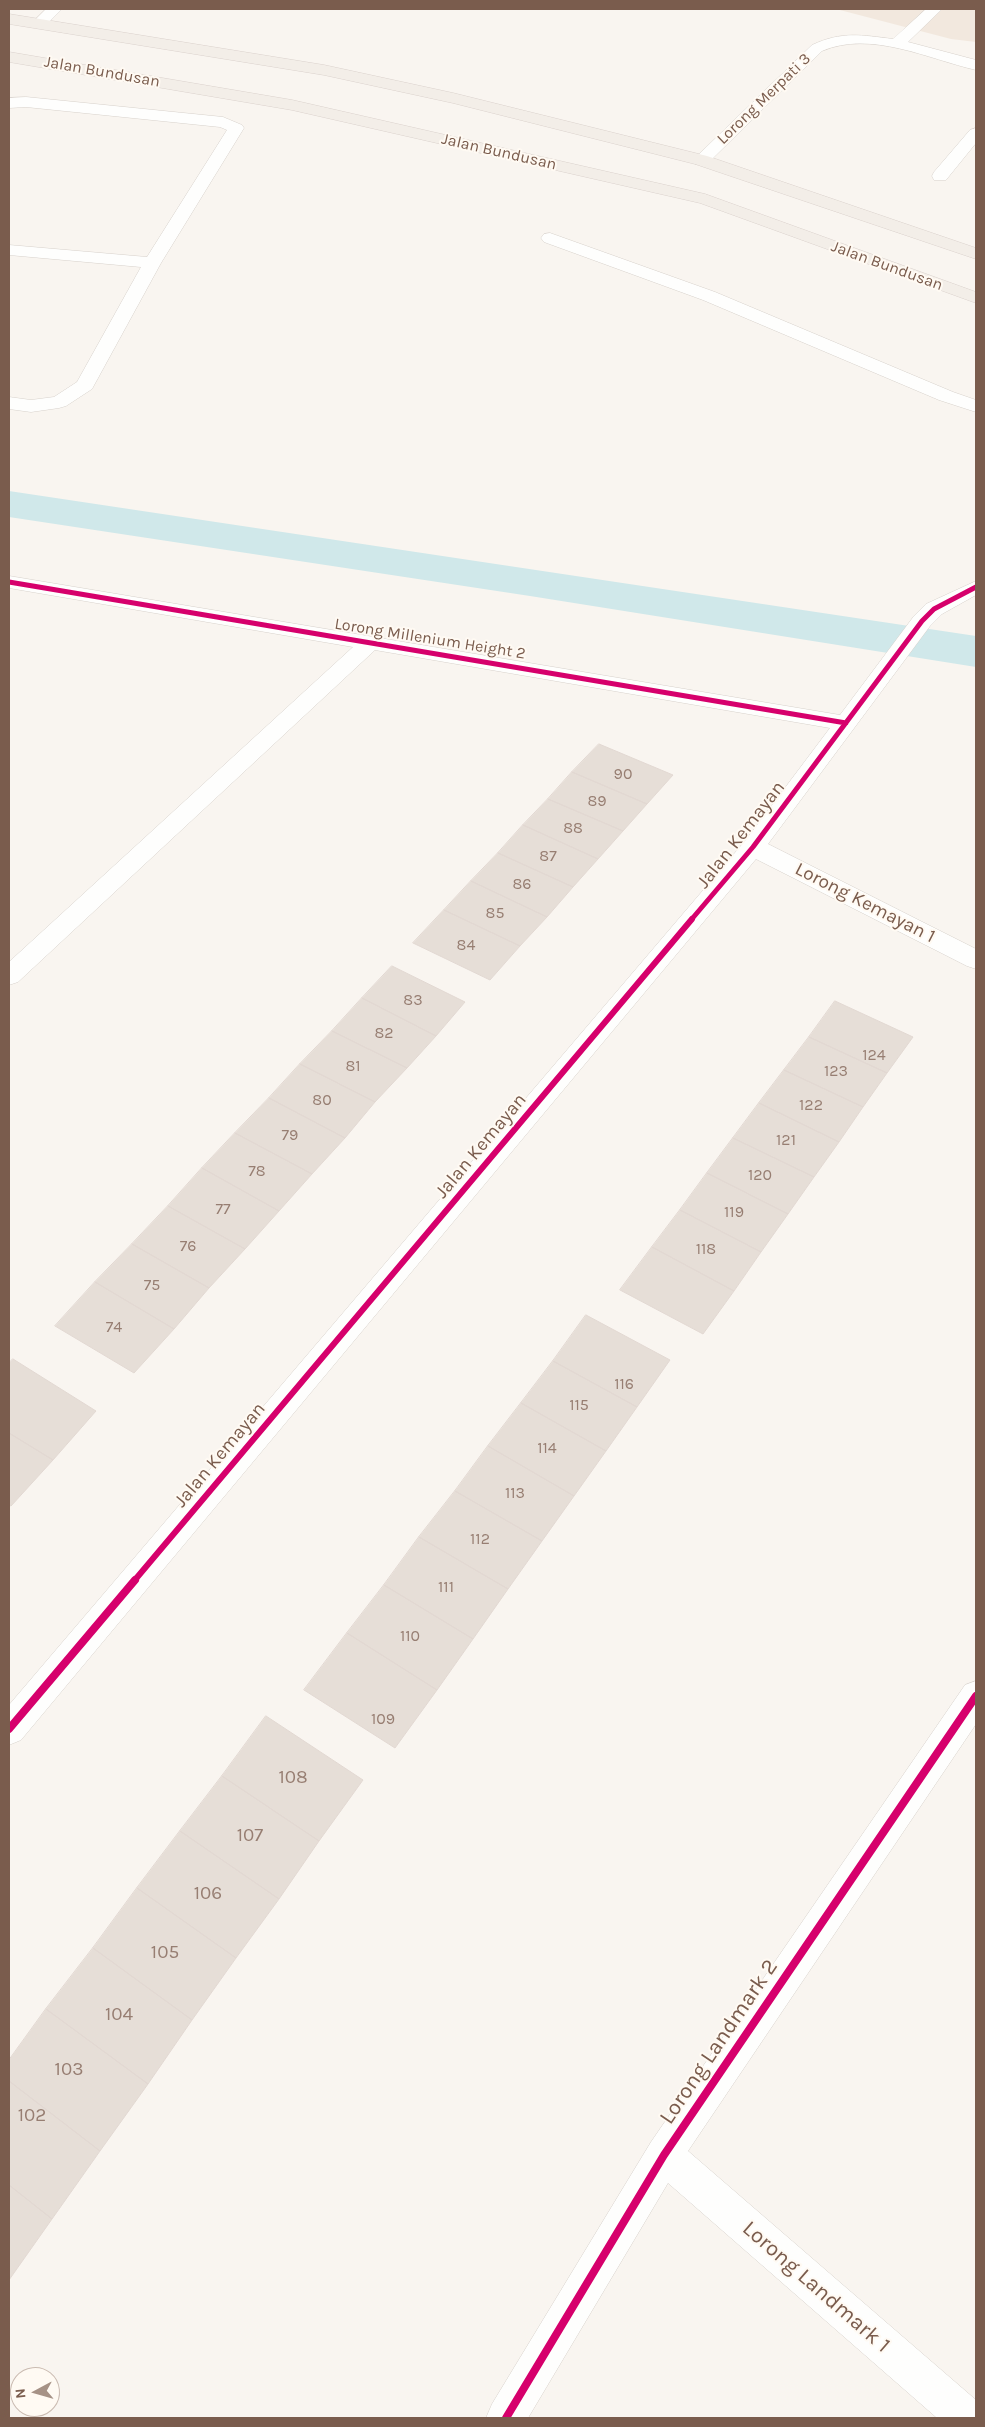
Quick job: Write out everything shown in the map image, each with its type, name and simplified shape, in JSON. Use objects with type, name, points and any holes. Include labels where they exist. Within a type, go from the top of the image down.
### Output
[{"type":"main road","name":"Jalan Bundusan","points":[[9,19],[324,70],[453,98],[701,160],[792,189],[976,254]]},
{"type":"main road","name":"Jalan Bundusan","points":[[14,59],[292,105],[705,199],[976,298]]},
{"type":"street","points":[[40,23],[54,9]]},
{"type":"street","points":[[897,44],[934,9]]},
{"type":"street","name":"Lorong Merpati 3","points":[[701,160],[817,48],[832,41],[852,38],[897,44],[976,64]]},
{"type":"street","points":[[9,103],[26,102],[223,122],[236,128],[152,264],[85,386],[59,402],[31,406],[9,404]]},
{"type":"street","points":[[940,176],[976,134]]},
{"type":"street","points":[[550,238],[708,296],[937,392],[976,406]]},
{"type":"street","points":[[9,250],[152,264]]},
{"type":"street","name":"Lorong Millenium Height 2","points":[[9,582],[846,723]]},
{"type":"street","name":"Jalan Kemayan","points":[[9,1729],[753,847],[922,621],[934,609],[976,587]]},
{"type":"street","points":[[9,976],[370,644]]},
{"type":"street","name":"Lorong Kemayan 1","points":[[753,847],[976,960]]},
{"type":"street","name":"Lorong Landmark 2","points":[[506,2418],[664,2155],[976,1696]]},
{"type":"street","name":"Lorong Landmark 1","points":[[664,2155],[968,2418]]},
{"type":"shaded area","points":[[836,9],[976,9],[976,42],[951,39]]},
{"type":"water","points":[[9,491],[976,636],[976,667],[530,596],[9,517]]},
{"type":"building","points":[[599,744],[673,775],[647,804],[572,772]]},
{"type":"building","points":[[572,772],[647,804],[623,831],[548,799]]},
{"type":"building","points":[[548,799],[623,831],[598,859],[523,825]]},
{"type":"building","points":[[523,825],[598,859],[573,887],[498,853]]},
{"type":"building","points":[[498,853],[573,887],[547,917],[471,881]]},
{"type":"building","points":[[471,881],[547,917],[520,946],[444,910]]},
{"type":"building","points":[[444,910],[520,946],[490,980],[413,943]]},
{"type":"building","points":[[392,966],[465,1002],[436,1036],[362,998]]},
{"type":"building","points":[[362,998],[436,1036],[407,1068],[332,1031]]},
{"type":"building","points":[[835,1001],[913,1037],[887,1073],[809,1037]]},
{"type":"building","points":[[332,1031],[407,1068],[375,1102],[300,1064]]},
{"type":"building","points":[[809,1037],[887,1073],[863,1107],[784,1070]]},
{"type":"building","points":[[300,1064],[375,1102],[345,1138],[269,1098]]},
{"type":"building","points":[[784,1070],[863,1107],[839,1142],[759,1103]]},
{"type":"building","points":[[269,1098],[345,1138],[312,1174],[235,1133]]},
{"type":"building","points":[[759,1103],[839,1142],[814,1177],[733,1138]]},
{"type":"building","points":[[235,1133],[312,1174],[279,1211],[202,1168]]},
{"type":"building","points":[[733,1138],[814,1177],[788,1214],[707,1173]]},
{"type":"building","points":[[202,1168],[279,1211],[245,1249],[168,1206]]},
{"type":"building","points":[[707,1173],[788,1214],[761,1252],[680,1210]]},
{"type":"building","points":[[168,1206],[245,1249],[209,1288],[132,1244]]},
{"type":"building","points":[[680,1210],[761,1252],[734,1291],[652,1247]]},
{"type":"building","points":[[132,1244],[209,1288],[174,1329],[95,1282]]},
{"type":"building","points":[[652,1247],[734,1291],[703,1334],[620,1290]]},
{"type":"building","points":[[95,1282],[174,1329],[134,1373],[55,1326]]},
{"type":"building","points":[[586,1315],[670,1360],[637,1407],[553,1361]]},
{"type":"building","points":[[13,1359],[96,1411],[53,1460],[9,1433],[9,1363]]},
{"type":"building","points":[[553,1361],[637,1407],[606,1451],[521,1403]]},
{"type":"building","points":[[521,1403],[606,1451],[574,1496],[488,1446]]},
{"type":"building","points":[[9,1433],[53,1460],[11,1506],[9,1505]]},
{"type":"building","points":[[488,1446],[574,1496],[542,1541],[455,1491]]},
{"type":"building","points":[[455,1491],[542,1541],[508,1589],[419,1537]]},
{"type":"building","points":[[419,1537],[508,1589],[473,1639],[384,1585]]},
{"type":"building","points":[[384,1585],[473,1639],[437,1690],[347,1633]]},
{"type":"building","points":[[347,1633],[437,1690],[395,1748],[304,1690]]},
{"type":"building","points":[[266,1716],[363,1780],[319,1841],[222,1776]]},
{"type":"building","points":[[222,1776],[319,1841],[279,1899],[180,1831]]},
{"type":"building","points":[[180,1831],[279,1899],[236,1958],[137,1888]]},
{"type":"building","points":[[137,1888],[236,1958],[192,2020],[93,1948]]},
{"type":"building","points":[[93,1948],[192,2020],[148,2084],[46,2009]]},
{"type":"building","points":[[46,2009],[148,2084],[100,2151],[9,2081],[9,2060]]},
{"type":"building","points":[[9,2081],[100,2151],[52,2219],[9,2185]]},
{"type":"building","points":[[9,2185],[52,2219],[9,2280]]},
{"type":"cycle path","points":[[9,582],[846,723]]},
{"type":"cycle path","points":[[9,1729],[753,847],[922,621],[934,609],[976,587]]},
{"type":"cycle path","points":[[506,2418],[664,2155],[976,1696]]}]
